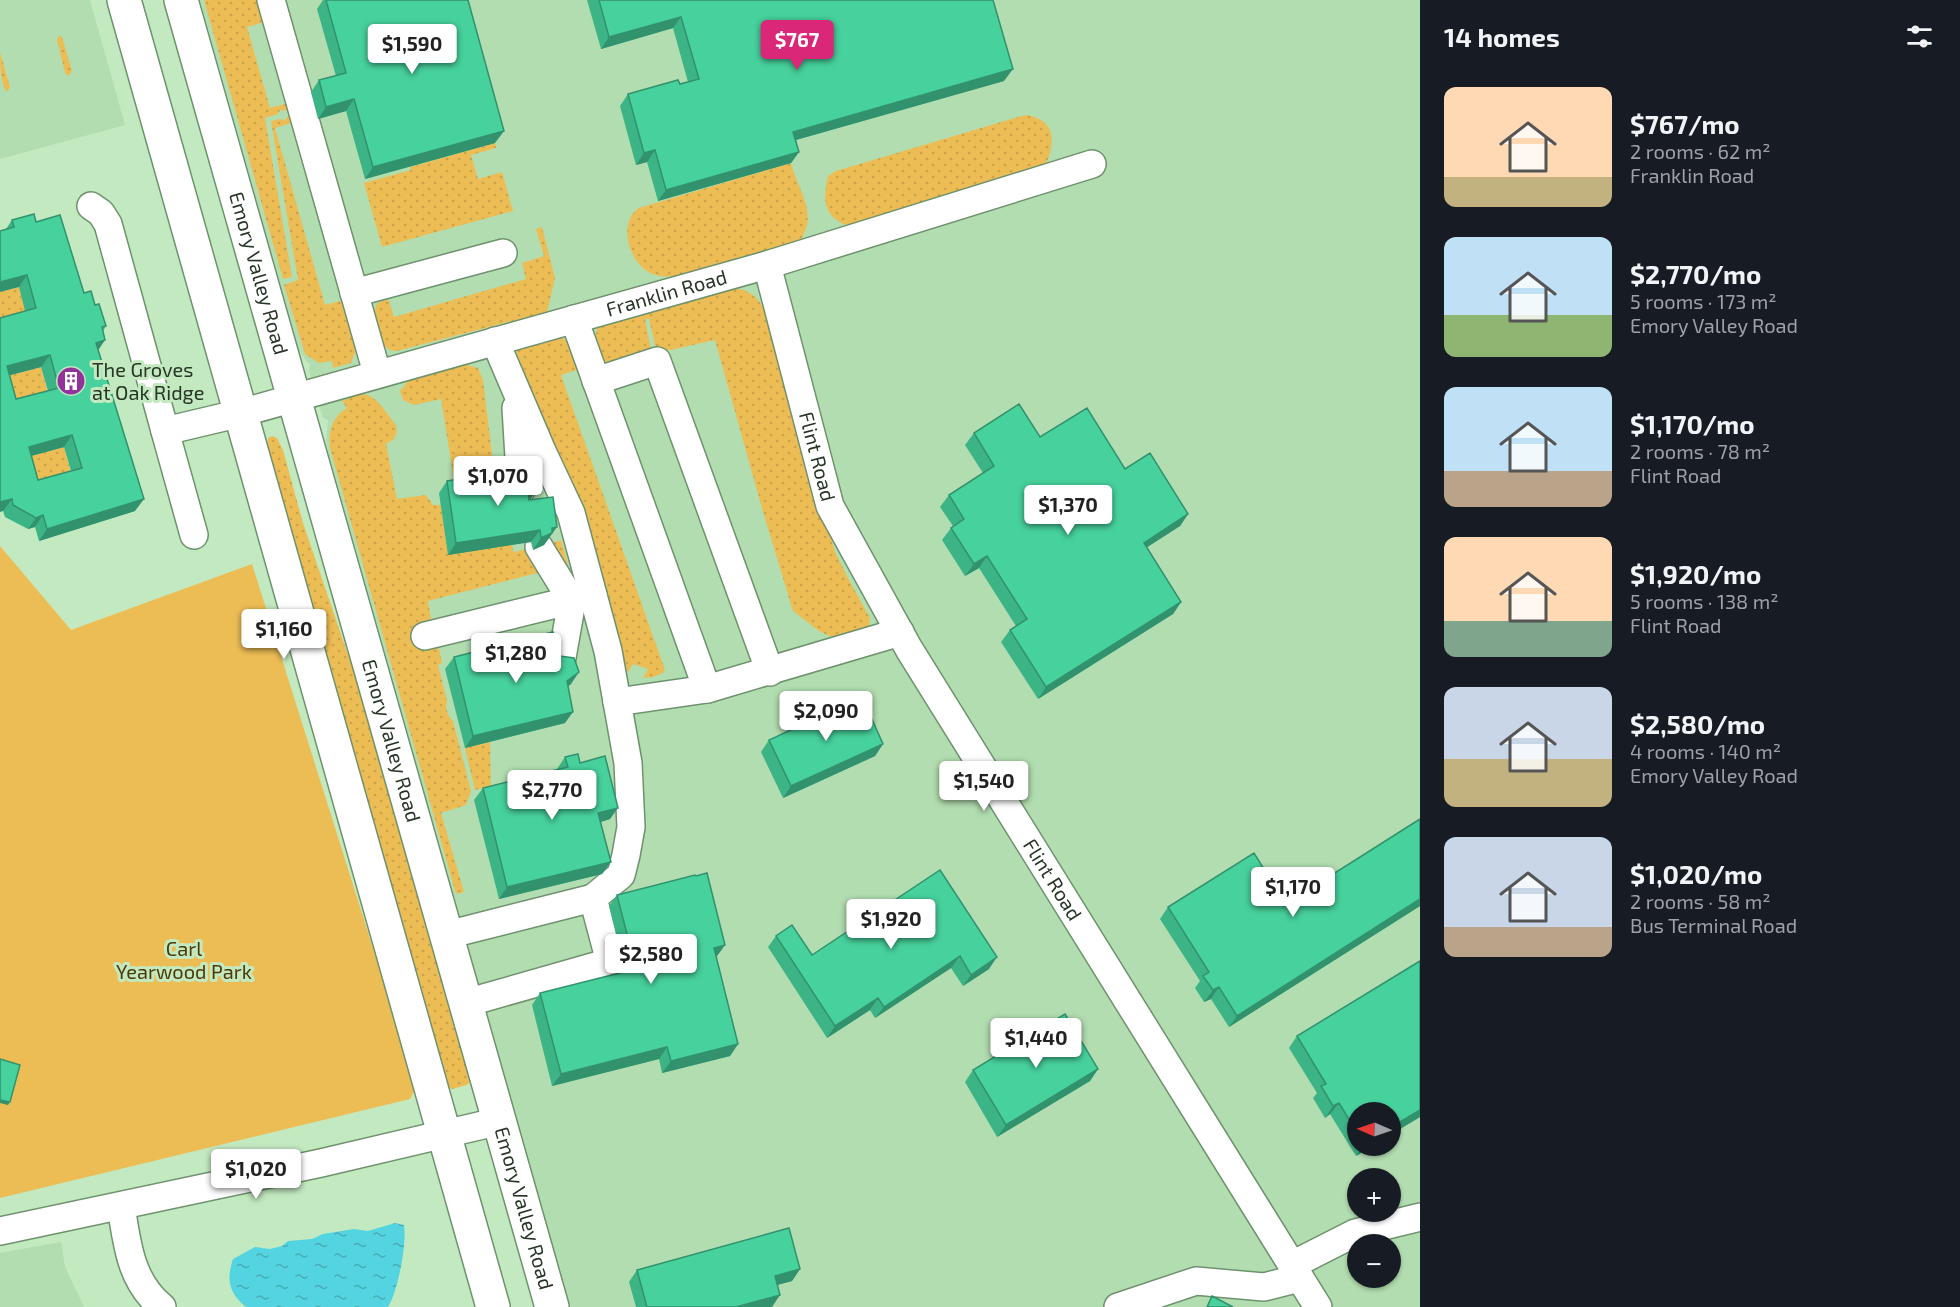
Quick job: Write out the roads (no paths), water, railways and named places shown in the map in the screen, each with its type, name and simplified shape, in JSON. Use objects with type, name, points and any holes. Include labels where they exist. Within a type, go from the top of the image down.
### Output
[{"type":"main road","points":[[124,0],[493,1307]]},
{"type":"main road","name":"Emory Valley Road","points":[[181,0],[552,1307]]},
{"type":"street","points":[[270,0],[377,374]]},
{"type":"street","name":"Franklin Road","points":[[165,431],[241,413],[767,265],[1092,164]]},
{"type":"street","points":[[91,206],[101,213],[108,224],[194,535]]},
{"type":"street","points":[[354,293],[503,253]]},
{"type":"street","name":"Flint Road","points":[[767,265],[830,506],[900,632],[1318,1307]]},
{"type":"street","points":[[574,319],[707,689]]},
{"type":"street","points":[[495,341],[514,389],[571,513],[583,598],[560,669]]},
{"type":"street","points":[[596,381],[657,361],[770,672]]},
{"type":"street","points":[[514,389],[521,490]]},
{"type":"street","points":[[447,935],[593,898],[621,875],[631,827],[628,762],[608,651],[583,598],[538,548]]},
{"type":"street","points":[[425,636],[583,598]]},
{"type":"street","points":[[617,702],[707,689],[900,632]]},
{"type":"street","points":[[466,1003],[610,962],[593,898]]},
{"type":"street","points":[[0,1231],[446,1135],[500,1121]]},
{"type":"street","points":[[121,1206],[133,1268],[141,1284],[153,1300],[162,1307]]},
{"type":"street","points":[[1118,1307],[1196,1281],[1264,1287],[1296,1272],[1355,1233],[1420,1217]]},
{"type":"water","points":[[395,1223],[404,1225],[405,1233],[398,1279],[388,1307],[246,1307],[236,1297],[230,1286],[233,1259],[255,1247],[270,1249],[282,1246],[288,1241],[312,1239],[323,1234],[354,1229],[368,1231]]},
{"type":"place","name":"The Groves at Oak Ridge","points":[[71,381]]},
{"type":"park label","name":"Carl Yearwood Park","points":[[184,960]]}]
